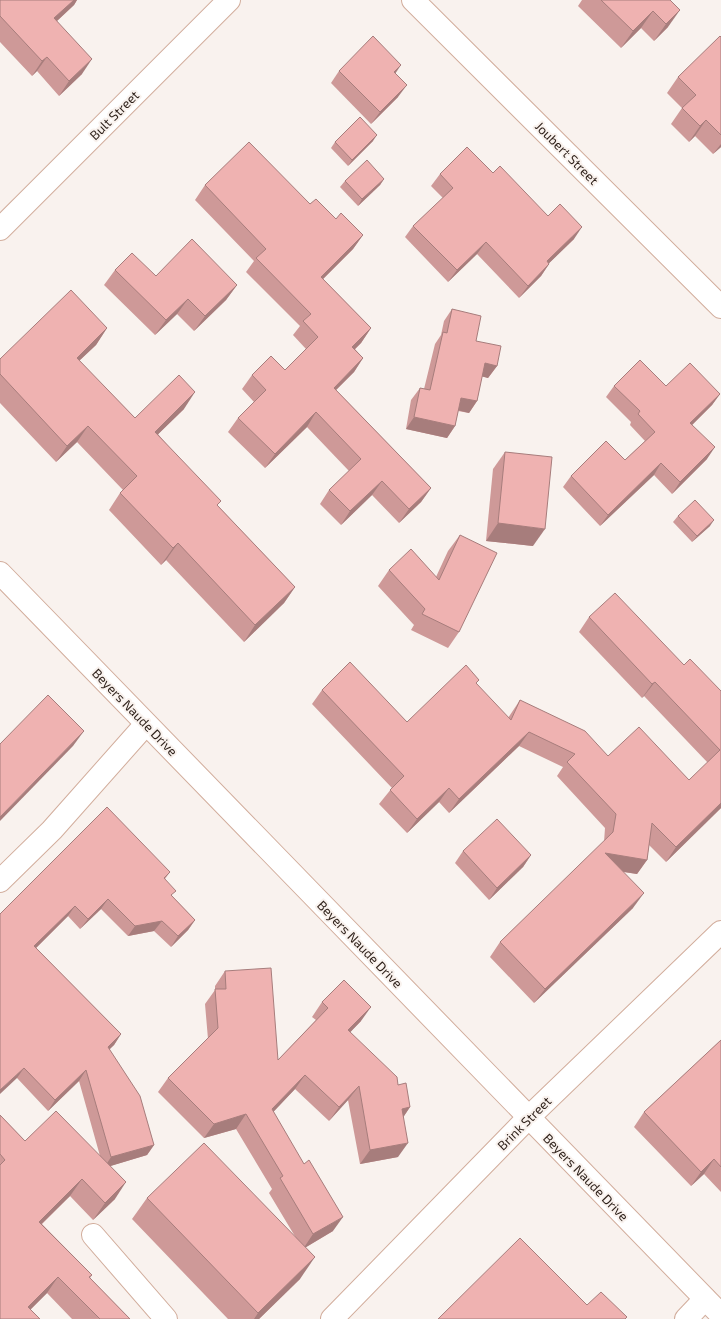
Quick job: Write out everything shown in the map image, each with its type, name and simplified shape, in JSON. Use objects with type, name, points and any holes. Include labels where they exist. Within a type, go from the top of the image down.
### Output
[{"type":"street","name":"Bult Street","points":[[0,229],[229,0]]},
{"type":"street","name":"Joubert Street","points":[[414,0],[721,307]]},
{"type":"street","name":"Beyers Naude Drive","points":[[0,573],[721,1315]]},
{"type":"street","points":[[0,882],[52,830],[146,724]]},
{"type":"street","name":"Brink Street","points":[[332,1319],[528,1118],[721,932]]},
{"type":"street","points":[[93,1235],[166,1319]]},
{"type":"street","points":[[686,1319],[705,1299]]},
{"type":"building","points":[[0,0],[74,0],[54,18],[92,59],[69,81],[47,57],[42,61],[0,16]]},
{"type":"building","points":[[601,0],[670,0],[680,10],[666,24],[653,11],[633,31]]},
{"type":"building","points":[[373,36],[401,65],[394,72],[407,85],[380,112],[339,71]]},
{"type":"building","points":[[720,36],[721,135],[706,120],[700,126],[682,108],[696,95],[678,77]]},
{"type":"building","points":[[360,117],[377,135],[352,160],[335,142]]},
{"type":"building","points":[[249,142],[310,204],[316,199],[336,219],[341,213],[363,235],[321,277],[371,328],[352,347],[363,358],[334,388],[431,488],[409,509],[382,481],[350,511],[329,490],[361,459],[316,412],[275,454],[238,418],[266,390],[252,375],[271,356],[285,370],[318,337],[303,321],[311,314],[256,258],[266,249],[205,185]]},
{"type":"building","points":[[467,147],[493,173],[500,166],[548,216],[560,204],[582,227],[547,261],[549,264],[528,286],[486,242],[457,270],[413,226],[453,188],[440,174]]},
{"type":"building","points":[[367,160],[384,179],[362,199],[345,181]]},
{"type":"building","points":[[192,239],[237,285],[205,316],[188,299],[166,320],[115,270],[132,253],[156,276]]},
{"type":"building","points":[[71,290],[107,328],[77,358],[135,418],[179,375],[195,392],[155,432],[221,501],[217,505],[295,587],[255,625],[178,543],[173,548],[120,493],[137,476],[88,426],[67,446],[0,374],[0,359]]},
{"type":"building","points":[[452,309],[481,316],[476,341],[501,346],[497,366],[485,363],[477,401],[461,398],[455,426],[414,417],[420,388],[430,390],[443,332],[447,333]]},
{"type":"building","points":[[640,360],[666,386],[690,363],[720,394],[690,423],[715,447],[680,482],[661,463],[608,515],[571,476],[606,441],[625,460],[655,432],[638,414],[640,411],[614,386]]},
{"type":"building","points":[[505,452],[552,457],[545,529],[498,523]]},
{"type":"building","points":[[695,500],[714,520],[697,536],[678,516]]},
{"type":"building","points":[[460,535],[497,553],[459,632],[422,614],[425,609],[389,570],[411,549],[439,580]]},
{"type":"building","points":[[615,593],[684,665],[690,659],[721,691],[721,803],[676,847],[652,823],[647,860],[605,853],[644,893],[545,989],[500,942],[613,832],[616,814],[567,762],[575,754],[529,732],[459,799],[449,788],[417,819],[390,790],[404,776],[322,690],[350,662],[407,722],[466,665],[479,680],[476,683],[511,720],[520,700],[585,731],[608,756],[639,727],[689,780],[720,750],[655,682],[652,684],[589,617]]},
{"type":"building","points":[[48,695],[84,731],[0,817],[0,744]]},
{"type":"building","points":[[107,807],[170,872],[164,878],[176,891],[171,895],[195,920],[178,936],[162,921],[135,926],[108,899],[88,919],[75,906],[34,946],[121,1034],[108,1047],[140,1096],[154,1145],[111,1157],[86,1070],[55,1100],[24,1068],[0,1090],[0,914]]},
{"type":"building","points":[[497,819],[531,855],[497,888],[463,851]]},
{"type":"building","points":[[271,968],[278,1060],[328,1008],[322,1002],[344,980],[371,1007],[348,1030],[397,1077],[398,1085],[406,1083],[410,1107],[402,1109],[408,1143],[370,1150],[359,1086],[339,1107],[305,1075],[272,1109],[304,1164],[309,1160],[343,1217],[313,1234],[280,1178],[283,1176],[246,1114],[214,1124],[168,1078],[218,1028],[215,989],[226,989],[225,971]]},
{"type":"building","points":[[721,1040],[721,1167],[714,1159],[701,1172],[644,1112]]},
{"type":"building","points":[[56,1111],[126,1182],[105,1203],[82,1179],[39,1222],[92,1275],[89,1277],[130,1319],[100,1319],[58,1277],[28,1307],[40,1319],[0,1319],[0,1165],[5,1160],[0,1154],[0,1115],[25,1141]]},
{"type":"building","points":[[204,1143],[315,1257],[258,1313],[147,1198]]},
{"type":"building","points":[[520,1238],[587,1305],[601,1292],[627,1317],[625,1319],[438,1319]]}]
